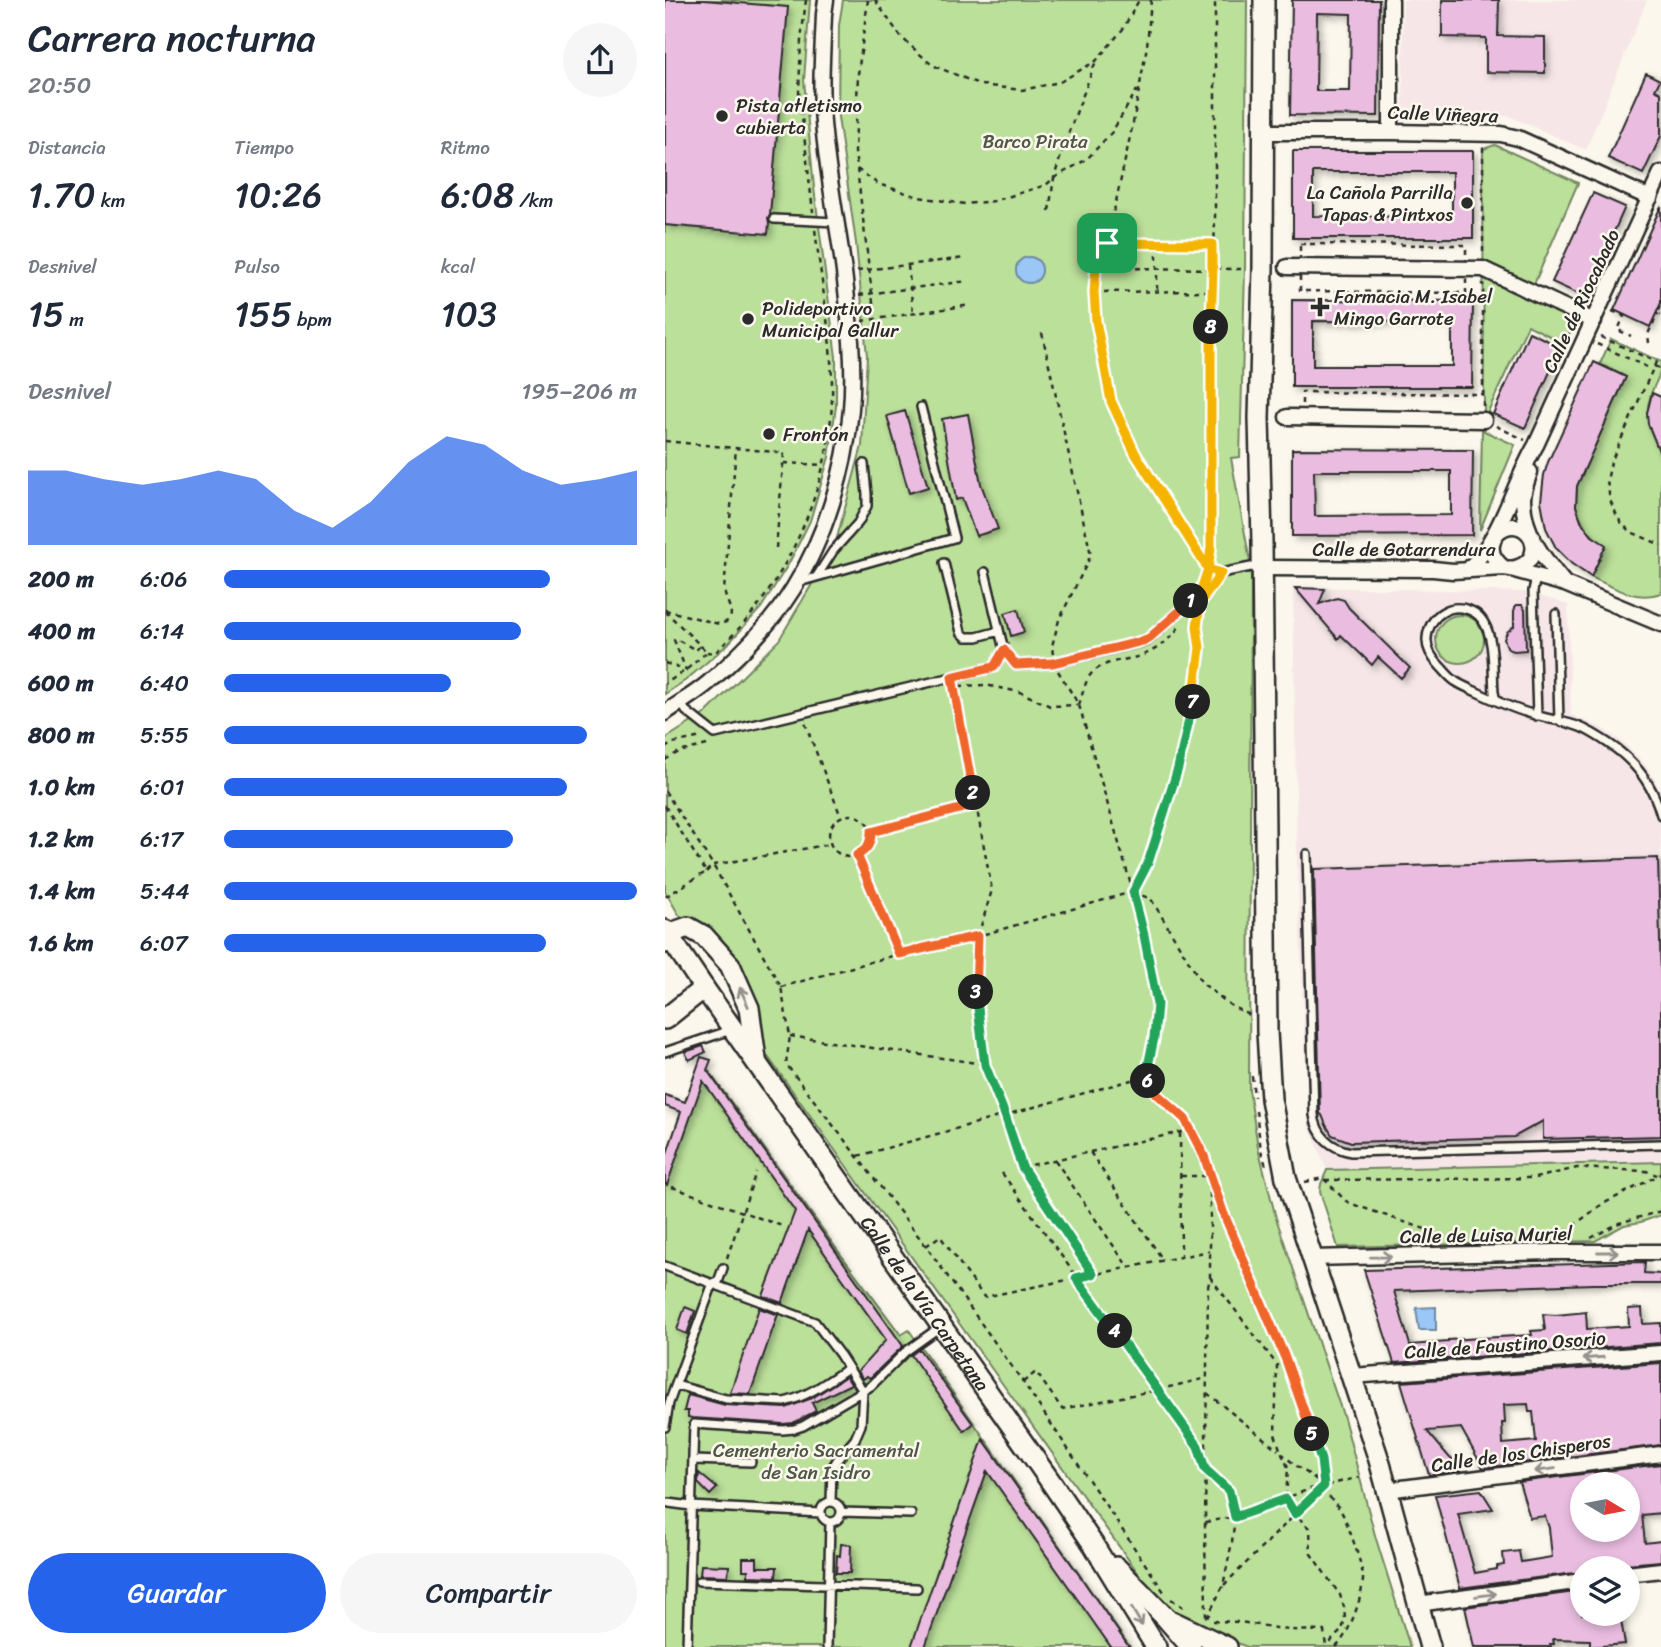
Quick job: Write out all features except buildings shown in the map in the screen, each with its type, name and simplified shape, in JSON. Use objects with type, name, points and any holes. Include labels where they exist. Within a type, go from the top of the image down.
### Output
[{"type":"street","points":[[665,713],[706,684],[737,656],[769,621],[796,583],[815,546],[833,498],[847,444],[852,377],[849,323],[827,165],[822,107],[826,0]]},
{"type":"street","points":[[1264,0],[1263,268],[1259,418],[1271,1099],[1288,1186],[1382,1471],[1430,1647]]},
{"type":"street","points":[[1391,0],[1391,132]]},
{"type":"street","name":"Calle Viñegra","points":[[1263,132],[1501,134],[1518,138],[1650,198]]},
{"type":"street","name":"Calle de Riocabado","points":[[1468,570],[1495,536],[1525,465],[1531,443],[1594,321],[1660,178]]},
{"type":"street","points":[[1287,267],[1483,269],[1594,321]]},
{"type":"street","points":[[1295,417],[1484,420]]},
{"type":"street","name":"Calle de Riocabado","points":[[1531,443],[1523,498],[1525,519],[1532,539],[1546,562],[1565,584]]},
{"type":"street","points":[[1504,528],[1524,529],[1532,539],[1532,556],[1527,564],[1520,568],[1508,568],[1497,563],[1491,550],[1495,536],[1504,528]]},
{"type":"street","name":"Calle de Gotarrendura","points":[[1263,568],[1453,571],[1508,568],[1565,584],[1661,624],[1661,630]]},
{"type":"street","name":"Calle de la Vía Carpetana","points":[[757,1063],[749,1008],[730,964],[704,936],[688,927],[666,936],[1093,1544],[1156,1647]]},
{"type":"street","points":[[665,1019],[704,988]]},
{"type":"street","name":"Calle de Luisa Muriel","points":[[1312,1258],[1661,1252]]},
{"type":"street","name":"Calle de Faustino Osorio","points":[[1352,1376],[1661,1353]]},
{"type":"street","name":"Calle de los Chisperos","points":[[1387,1490],[1661,1454]]},
{"type":"street","name":"Calle de la Vía Carpetana","points":[[1093,1544],[1165,1618],[1190,1638]]},
{"type":"street","points":[[1640,1572],[1661,1570]]},
{"type":"street","points":[[1418,1604],[1570,1583]]},
{"type":"street","points":[[1190,1638],[1227,1647]]},
{"type":"lane","points":[[774,219],[836,222]]},
{"type":"lane","points":[[796,583],[954,538],[921,407]]},
{"type":"lane","points":[[817,577],[833,551],[858,523],[867,506],[864,464]]},
{"type":"lane","points":[[944,564],[961,632],[966,637],[977,637],[999,631]]},
{"type":"lane","points":[[985,572],[1004,650],[1016,665],[1053,663],[1147,640],[1221,573],[1251,567],[1263,568]]},
{"type":"lane","points":[[1537,576],[1533,591],[1537,716]]},
{"type":"lane","points":[[1499,702],[1494,692],[1488,628],[1483,618],[1464,608],[1442,612],[1434,619],[1427,640],[1433,659],[1454,681],[1499,702],[1537,716],[1582,728],[1621,752],[1640,772],[1661,815]]},
{"type":"lane","points":[[1556,614],[1559,721]]},
{"type":"lane","points":[[680,702],[686,711],[715,733],[994,667],[1004,650]]},
{"type":"lane","points":[[1307,854],[1314,1115],[1317,1129],[1326,1141],[1351,1152],[1661,1144]]},
{"type":"lane","points":[[665,1052],[733,1030]]},
{"type":"lane","points":[[665,1266],[815,1322],[848,1368],[863,1391],[861,1425],[855,1439],[832,1468],[831,1502]]},
{"type":"lane","points":[[665,1427],[675,1385],[723,1268]]},
{"type":"lane","points":[[687,1647],[694,1424],[758,1429],[793,1429],[803,1426],[871,1386],[905,1352],[941,1326]]},
{"type":"lane","points":[[675,1385],[726,1399],[784,1402],[802,1395],[848,1368]]},
{"type":"lane","points":[[693,1460],[751,1462]]},
{"type":"lane","points":[[831,1502],[837,1504],[841,1512],[839,1518],[830,1522],[823,1518],[821,1513],[824,1504],[831,1502]]},
{"type":"lane","points":[[669,1503],[821,1513]]},
{"type":"lane","points":[[841,1512],[911,1514]]},
{"type":"lane","points":[[827,1647],[830,1522]]},
{"type":"lane","points":[[699,1581],[917,1588]]},
{"type":"path","points":[[665,610],[707,652],[715,653],[761,603],[784,565],[803,528],[823,465],[828,441],[832,383],[799,92],[806,0]]},
{"type":"path","points":[[868,0],[858,74],[855,142],[875,319]]},
{"type":"path","points":[[875,0],[901,37],[932,65],[981,85],[1021,90],[1060,82],[1096,61],[1123,30],[1139,0]]},
{"type":"path","points":[[1151,0],[1147,46],[1133,123],[1107,243],[1096,268],[1096,321],[1111,401],[1135,453],[1208,569],[1221,573]]},
{"type":"path","points":[[1094,292],[1211,291],[1215,207],[1215,0]]},
{"type":"path","points":[[1049,211],[1054,178],[1065,142],[1096,61]]},
{"type":"path","points":[[857,169],[878,184],[919,197],[965,204],[994,201],[1046,185],[1087,159],[1112,132],[1139,87]]},
{"type":"path","points":[[1483,143],[1484,420],[1531,443]]},
{"type":"path","points":[[1088,243],[1212,244],[1211,548],[1208,569]]},
{"type":"path","points":[[1157,244],[1157,290]]},
{"type":"path","points":[[844,274],[965,258]]},
{"type":"path","points":[[908,266],[913,313]]},
{"type":"path","points":[[1096,268],[1245,269]]},
{"type":"path","points":[[846,297],[968,281]]},
{"type":"path","points":[[849,323],[971,305]]},
{"type":"path","points":[[1649,343],[1649,334],[1661,306]]},
{"type":"path","points":[[1614,311],[1624,316],[1618,330],[1631,336]]},
{"type":"path","points":[[1042,333],[1091,555],[1059,620],[1052,646],[1053,663],[1079,705],[1144,935],[1157,1004],[1148,1081],[1157,1094],[1185,1119],[1204,1156],[1223,1212],[1286,1360],[1321,1460],[1326,1495],[1342,1511],[1359,1560],[1363,1576],[1355,1614],[1345,1637],[1336,1647]]},
{"type":"path","points":[[1600,337],[1656,362],[1611,462],[1607,481],[1609,500],[1623,525],[1630,532],[1661,545]]},
{"type":"path","points":[[1597,344],[1661,369]]},
{"type":"path","points":[[1295,417],[1302,391],[1482,394]]},
{"type":"path","points":[[665,441],[785,453],[776,548]]},
{"type":"path","points":[[665,610],[719,624],[730,619],[730,606],[724,590],[736,448]]},
{"type":"path","points":[[784,463],[823,465]]},
{"type":"path","points":[[1133,892],[1148,863],[1178,768],[1196,689],[1200,603]]},
{"type":"path","points":[[1079,705],[1089,676],[1109,662],[1138,657],[1155,650],[1172,638],[1186,618]]},
{"type":"path","points":[[685,670],[674,640],[696,650],[701,646]]},
{"type":"path","points":[[665,684],[707,652]]},
{"type":"path","points":[[665,663],[685,670]]},
{"type":"path","points":[[952,677],[992,890],[978,936],[975,986],[985,1065],[1022,1167],[1093,1274]]},
{"type":"path","points":[[954,687],[985,685],[1020,692],[1050,706],[1079,705]]},
{"type":"path","points":[[801,713],[841,817]]},
{"type":"path","points":[[665,748],[673,743],[715,733]]},
{"type":"path","points":[[665,760],[679,752],[716,742]]},
{"type":"path","points":[[665,791],[713,865],[781,987],[790,1036],[786,1064],[926,1246],[1023,1381],[1166,1595],[1185,1609]]},
{"type":"path","points":[[871,832],[975,805]]},
{"type":"path","points":[[665,806],[706,872]]},
{"type":"path","points":[[841,817],[860,817],[869,826],[871,840],[857,855],[851,857],[839,853],[831,844],[829,838],[832,825],[841,817]]},
{"type":"path","points":[[665,897],[713,865],[831,844]]},
{"type":"path","points":[[857,855],[899,954]]},
{"type":"path","points":[[781,987],[1133,892],[1151,899],[1202,983],[1230,1005],[1252,1016]]},
{"type":"path","points":[[790,1036],[985,1065]]},
{"type":"path","points":[[1252,1076],[1254,1100]]},
{"type":"path","points":[[858,1156],[1135,1079],[1148,1081]]},
{"type":"path","points":[[1256,1112],[1261,1150],[1269,1176]]},
{"type":"path","points":[[1022,1167],[1191,1130]]},
{"type":"path","points":[[1180,1133],[1181,1256]]},
{"type":"path","points":[[1090,1152],[1163,1260]]},
{"type":"path","points":[[1055,1160],[1128,1267]]},
{"type":"path","points":[[1288,1186],[1323,1178],[1535,1178],[1577,1168],[1659,1174]]},
{"type":"path","points":[[723,1268],[756,1172]]},
{"type":"path","points":[[1002,1174],[1198,1446],[1205,1469],[1229,1491],[1235,1517],[1223,1586]]},
{"type":"path","points":[[1551,1242],[1601,1205],[1659,1174]]},
{"type":"path","points":[[1181,1176],[1210,1175]]},
{"type":"path","points":[[1190,1638],[1205,1522],[1210,1175]]},
{"type":"path","points":[[1325,1180],[1352,1204],[1460,1241]]},
{"type":"path","points":[[672,1187],[785,1227]]},
{"type":"path","points":[[1567,1252],[1619,1223],[1661,1211]]},
{"type":"path","points":[[926,1246],[940,1236],[984,1297],[1209,1251]]},
{"type":"path","points":[[1210,1277],[1277,1365],[1275,1434],[1288,1468],[1286,1499],[1295,1514],[1310,1529],[1311,1553],[1340,1595],[1345,1619],[1342,1630],[1327,1647]]},
{"type":"path","points":[[1208,1287],[1215,1286]]},
{"type":"path","points":[[1023,1381],[1036,1373],[1062,1409],[1207,1378]]},
{"type":"path","points":[[1207,1393],[1294,1465],[1324,1486]]},
{"type":"path","points":[[1205,1522],[1235,1517],[1310,1489],[1360,1477]]},
{"type":"path","points":[[1190,1638],[1223,1586],[1324,1486]]},
{"type":"path","points":[[1190,1638],[1240,1622],[1288,1630],[1324,1631],[1327,1647]]},
{"type":"shaded area","points":[[1403,0],[1647,0],[1586,150],[1509,116],[1403,116]]},
{"type":"shaded area","points":[[1293,587],[1528,592],[1568,605],[1571,715],[1600,727],[1625,744],[1647,767],[1661,792],[1661,1162],[1327,1170],[1308,1124],[1297,861]]},
{"type":"green space","name":"Polideportivo Municipal Gallur","points":[[665,0],[810,0],[804,80],[814,188],[836,357],[836,406],[829,457],[810,521],[789,563],[761,608],[727,645],[665,694]]},
{"type":"green space","name":"Barco Pirata","points":[[843,0],[1247,0],[1245,269],[1240,457],[1231,458],[1251,567],[1249,1090],[1258,1147],[1276,1218],[1344,1418],[1376,1539],[1410,1647],[1247,1647],[1179,1618],[1141,1577],[766,1054],[756,1002],[715,935],[679,915],[665,891],[665,739],[706,713],[779,640],[835,545],[862,446],[867,356],[856,243],[838,117],[839,25]]},
{"type":"green space","points":[[1495,145],[1578,183],[1531,291],[1578,313],[1565,344],[1528,325],[1484,420],[1483,149]]},
{"type":"green space","points":[[1611,339],[1661,362],[1648,409],[1650,430],[1661,448],[1661,593],[1652,595],[1634,595],[1591,577],[1598,541],[1587,530],[1576,506],[1577,486],[1626,377],[1600,364]]},
{"type":"green space","points":[[1482,430],[1515,445],[1480,530]]},
{"type":"green space","points":[[1460,615],[1477,622],[1484,639],[1477,656],[1460,663],[1443,656],[1436,639],[1443,622]]},
{"type":"green space","name":"Cementerio Sacramental de San Isidro","points":[[708,1070],[901,1335],[909,1330],[1130,1647],[665,1647],[665,1159],[696,1071]]},
{"type":"green space","points":[[1661,1162],[1661,1215],[1624,1225],[1595,1241],[1338,1247],[1320,1192],[1327,1170]]},
{"type":"water","points":[[1029,257],[1038,261],[1042,270],[1038,279],[1029,283],[1020,279],[1016,270],[1020,261]]},
{"type":"water","points":[[1436,1307],[1436,1330],[1419,1330],[1416,1308]]},
{"type":"place","name":"Pista atletismo cubierta","points":[[722,116]]},
{"type":"place","name":"La Cañola Parrilla Tapas & Pintxos","points":[[1467,203]]},
{"type":"place","name":"Farmacia M. Isabel Mingo Garrote","points":[[1320,307]]},
{"type":"place","name":"Polideportivo Municipal Gallur","points":[[748,319]]},
{"type":"place","name":"Frontón","points":[[769,434]]},
{"type":"route","points":[[1107,243],[1096,268],[1094,292],[1096,321],[1111,401],[1135,453],[1208,569],[1200,593],[1147,640],[1053,663],[1016,665],[1004,650],[994,667],[952,677],[975,805],[871,832],[868,846],[857,855],[899,954],[978,936],[975,986],[985,1065],[1022,1167],[1093,1274],[1076,1278],[1198,1446],[1205,1469],[1229,1491],[1235,1517],[1286,1499],[1295,1514],[1324,1486],[1321,1460],[1286,1360],[1223,1212],[1204,1156],[1185,1119],[1157,1094],[1148,1081],[1157,1004],[1133,892],[1148,863],[1178,768],[1196,689],[1200,603],[1221,573],[1208,569],[1211,548],[1212,244],[1107,243]]}]
